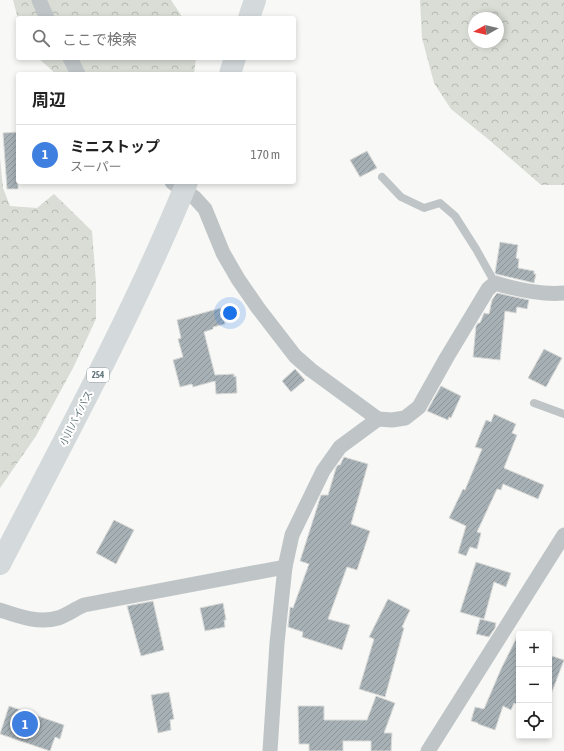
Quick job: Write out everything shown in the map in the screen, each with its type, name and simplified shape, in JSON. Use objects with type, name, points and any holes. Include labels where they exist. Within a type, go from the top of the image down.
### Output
[{"type":"highway","points":[[250,16],[256,0]]},
{"type":"highway","points":[[231,72],[235,60]]},
{"type":"highway","name":"小川バイパス","points":[[0,564],[104,364],[150,267],[181,184]]},
{"type":"street","points":[[39,0],[46,16]]},
{"type":"street","points":[[71,60],[77,72]]},
{"type":"street","points":[[181,184],[205,209],[223,253],[238,280],[296,356],[311,370],[378,419],[392,420],[405,418],[419,407],[488,289],[495,283],[509,287],[554,294],[564,293]]},
{"type":"street","points":[[270,751],[276,643],[284,567],[292,534],[323,471],[340,447],[378,419]]},
{"type":"street","points":[[428,751],[564,535]]},
{"type":"street","points":[[0,610],[23,617],[41,620],[58,618],[84,605],[172,587],[284,567]]},
{"type":"lane","points":[[382,178],[401,197],[424,208],[440,204],[455,216],[476,248],[495,283]]},
{"type":"lane","points":[[534,403],[564,414]]},
{"type":"green space","points":[[13,0],[171,0],[182,16],[17,16]]},
{"type":"green space","points":[[420,0],[564,0],[564,185],[541,185],[451,109],[434,83],[422,38]]},
{"type":"green space","points":[[40,60],[196,60],[194,72],[54,72]]},
{"type":"green space","points":[[0,158],[3,188],[10,206],[37,208],[54,194],[92,231],[96,283],[96,319],[73,368],[36,436],[0,488]]},
{"type":"building","points":[[16,132],[16,184],[18,184],[18,189],[7,189],[3,133]]},
{"type":"building","points":[[367,151],[377,168],[360,177],[350,160]]},
{"type":"building","points":[[500,242],[518,245],[516,258],[519,259],[518,268],[534,271],[534,274],[536,274],[534,283],[495,273]]},
{"type":"building","points":[[497,293],[529,300],[527,309],[517,307],[516,313],[505,311],[500,360],[473,357],[476,326],[480,323],[484,313],[489,314],[492,300]]},
{"type":"building","points":[[221,308],[225,324],[213,327],[213,329],[204,332],[215,375],[234,374],[234,377],[236,376],[237,393],[216,394],[215,381],[193,387],[192,384],[180,387],[173,360],[183,357],[178,339],[181,338],[177,320]]},
{"type":"building","points":[[544,349],[562,358],[546,387],[528,378]]},
{"type":"building","points":[[295,369],[305,380],[291,392],[282,381]]},
{"type":"building","points":[[441,386],[461,396],[451,418],[449,417],[448,420],[427,411]]},
{"type":"building","points":[[494,414],[516,424],[512,433],[517,435],[504,468],[544,485],[538,499],[503,484],[501,490],[497,489],[477,532],[481,533],[477,549],[470,547],[466,556],[458,553],[466,526],[449,518],[463,489],[465,490],[482,449],[475,447],[486,420],[491,422]]},
{"type":"building","points":[[344,457],[368,464],[351,524],[370,531],[357,570],[347,567],[328,619],[350,625],[342,650],[302,637],[303,632],[288,627],[290,607],[293,608],[309,564],[300,561],[321,495],[328,495],[336,468],[340,465]]},
{"type":"building","points":[[114,520],[134,530],[116,564],[96,553]]},
{"type":"building","points":[[476,562],[511,573],[506,587],[494,582],[484,619],[460,612]]},
{"type":"building","points":[[388,599],[410,610],[402,627],[404,628],[385,697],[359,689],[374,639],[369,637]]},
{"type":"building","points":[[153,601],[164,650],[141,656],[127,606]]},
{"type":"building","points":[[223,603],[226,620],[224,620],[225,627],[205,631],[200,608]]},
{"type":"building","points":[[480,619],[496,623],[495,628],[489,637],[476,634]]},
{"type":"building","points":[[516,639],[516,704],[514,703],[511,710],[503,706],[495,730],[471,721],[475,707],[484,709]]},
{"type":"building","points":[[552,656],[564,660],[552,692]]},
{"type":"building","points":[[169,692],[174,719],[170,720],[171,730],[158,733],[151,695]]},
{"type":"building","points":[[376,696],[395,703],[384,733],[392,733],[391,751],[371,751],[371,741],[343,741],[343,751],[309,751],[309,744],[299,744],[298,706],[324,706],[324,720],[367,720]]},
{"type":"building","points":[[9,706],[64,725],[60,739],[55,737],[50,751],[0,734]]},
{"type":"place","name":"ミニストップ","points":[[25,724]]}]
